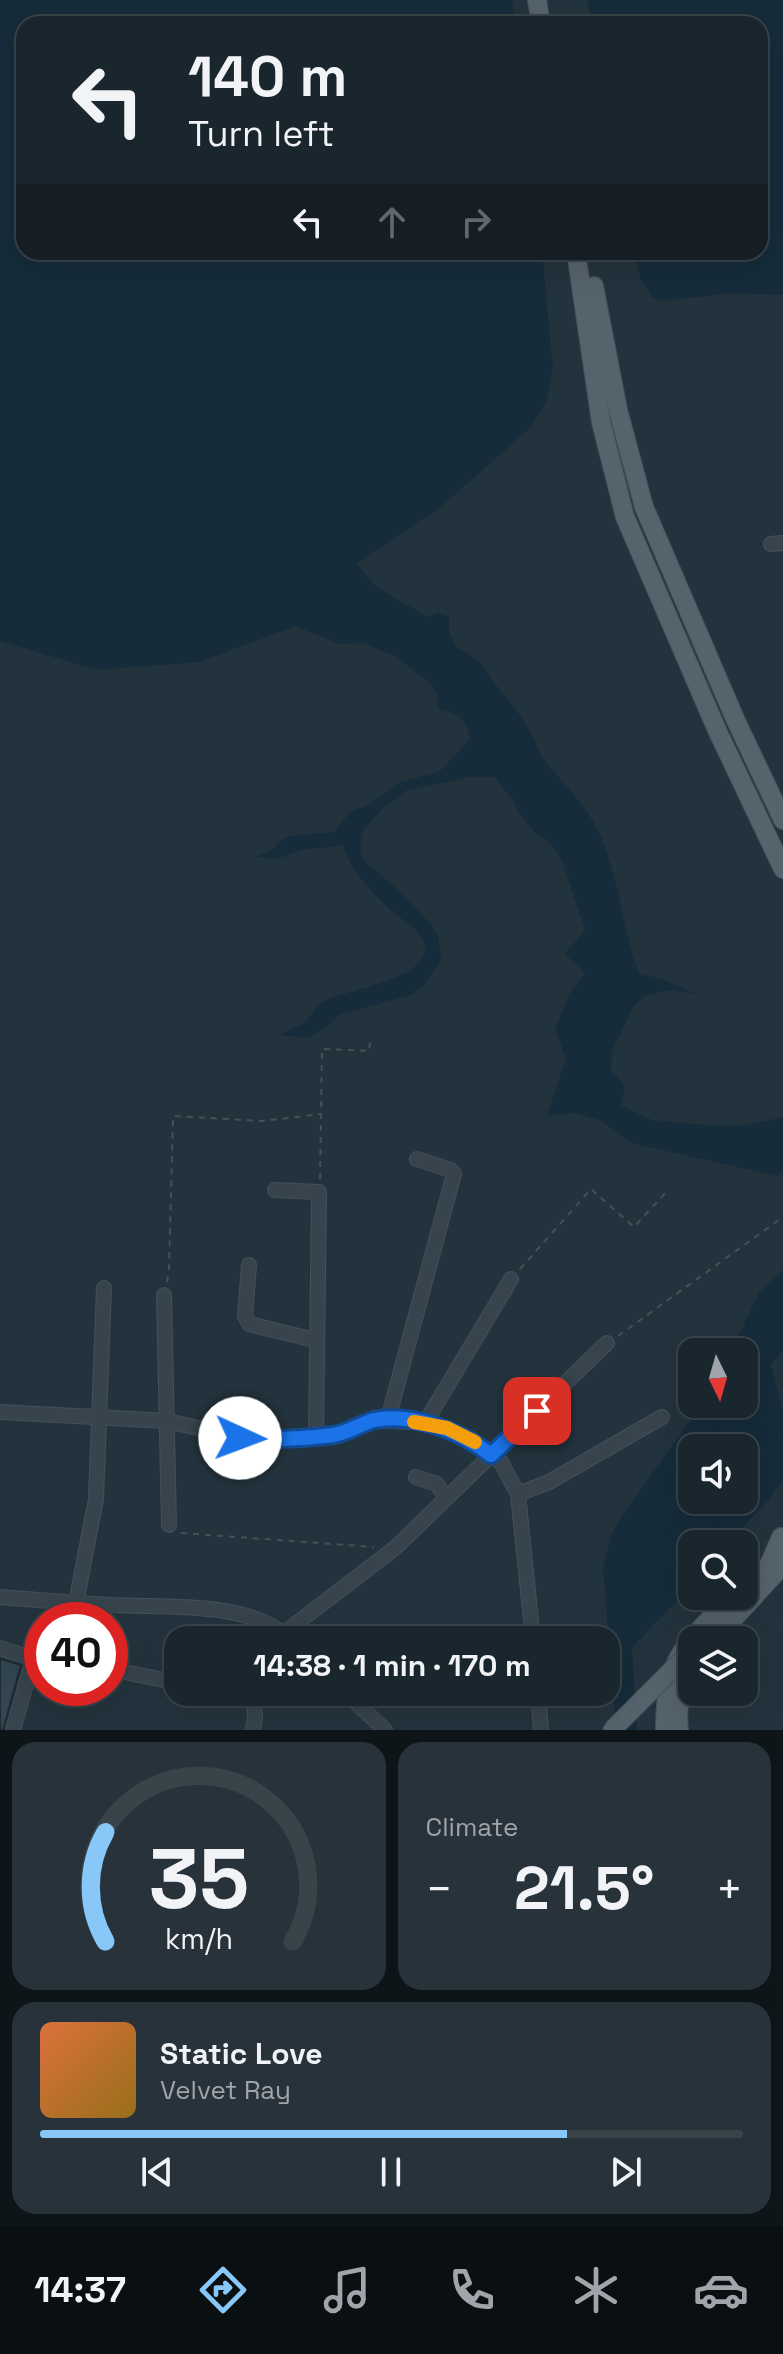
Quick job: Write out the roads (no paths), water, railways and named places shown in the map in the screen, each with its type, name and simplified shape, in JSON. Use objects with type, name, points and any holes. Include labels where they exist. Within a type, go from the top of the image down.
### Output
[{"type":"main road","points":[[578,260],[644,507],[736,721],[783,820]]},
{"type":"main road","points":[[588,260],[601,422],[625,517],[717,730],[783,869]]},
{"type":"main road","points":[[758,1564],[782,1536]]},
{"type":"main road","points":[[758,1577],[769,1565],[782,1536]]},
{"type":"main road","points":[[727,1626],[783,1565]]},
{"type":"main road","points":[[737,1626],[783,1573]]},
{"type":"main road","points":[[665,1730],[665,1695],[673,1667],[683,1648],[717,1610]]},
{"type":"main road","points":[[713,1626],[728,1610]]},
{"type":"main road","points":[[612,1730],[678,1664]]},
{"type":"main road","points":[[624,1730],[678,1678]]},
{"type":"main road","points":[[678,1706],[679,1730]]},
{"type":"street","points":[[388,1419],[454,1174],[451,1170],[417,1159]]},
{"type":"street","points":[[275,1190],[319,1192],[316,1436]]},
{"type":"street","points":[[249,1265],[245,1316],[249,1324],[315,1340]]},
{"type":"street","points":[[425,1423],[511,1279]]},
{"type":"street","points":[[76,1602],[96,1499],[104,1288]]},
{"type":"street","points":[[164,1295],[169,1525]]},
{"type":"street","points":[[300,1626],[395,1548],[607,1343]]},
{"type":"street","points":[[0,1412],[168,1421],[240,1438],[291,1439],[334,1435],[376,1420],[388,1419],[447,1428],[473,1440],[501,1462],[518,1494],[532,1626]]},
{"type":"street","points":[[518,1494],[549,1482],[662,1417]]},
{"type":"street","points":[[416,1477],[437,1484],[446,1498]]},
{"type":"street","points":[[0,1597],[63,1602]]},
{"type":"street","points":[[128,1606],[221,1611],[270,1626]]},
{"type":"street","points":[[0,1648],[24,1655]]},
{"type":"street","points":[[128,1673],[164,1680]]},
{"type":"street","points":[[13,1730],[24,1691]]},
{"type":"street","points":[[253,1730],[255,1706]]},
{"type":"street","points":[[360,1706],[385,1730]]},
{"type":"street","points":[[539,1706],[541,1730]]},
{"type":"water","points":[[0,0],[512,0],[514,16],[16,16],[16,260],[543,260],[553,368],[547,401],[532,426],[440,508],[356,564],[378,588],[428,617],[438,613],[449,616],[449,632],[457,648],[482,666],[525,723],[542,757],[598,830],[614,874],[639,973],[696,994],[669,990],[645,996],[633,1007],[612,1052],[611,1070],[625,1086],[621,1106],[652,1120],[718,1126],[747,1125],[783,1117],[783,1171],[777,1176],[631,1143],[602,1121],[576,1113],[547,1116],[566,1059],[555,1029],[569,994],[585,973],[565,954],[585,930],[562,860],[550,843],[536,834],[494,777],[471,777],[407,790],[384,807],[362,832],[360,852],[364,861],[402,893],[438,936],[441,960],[423,986],[411,995],[339,1015],[326,1028],[308,1038],[278,1035],[306,1021],[327,1000],[396,977],[413,968],[423,957],[424,944],[414,928],[394,913],[364,882],[343,845],[303,850],[276,859],[255,857],[274,849],[282,839],[290,836],[334,832],[351,811],[367,806],[398,783],[440,771],[470,739],[467,727],[460,718],[438,709],[438,697],[433,686],[395,656],[363,643],[339,644],[295,626],[199,662],[97,670],[0,641]]},
{"type":"water","points":[[587,0],[783,0],[783,295],[728,293],[665,301],[653,298],[641,280],[637,260],[768,260],[768,16],[591,16]]},
{"type":"water","points":[[783,1269],[783,1350],[771,1365],[783,1413],[783,1480],[758,1511],[758,1434],[680,1434],[692,1418],[758,1418],[758,1338],[738,1338],[759,1293]]},
{"type":"water","points":[[678,1437],[678,1514],[756,1514],[740,1530],[678,1530],[678,1600],[632,1647],[637,1730],[616,1730],[614,1706],[620,1706],[620,1626],[608,1626],[603,1568],[611,1536],[621,1517]]}]
